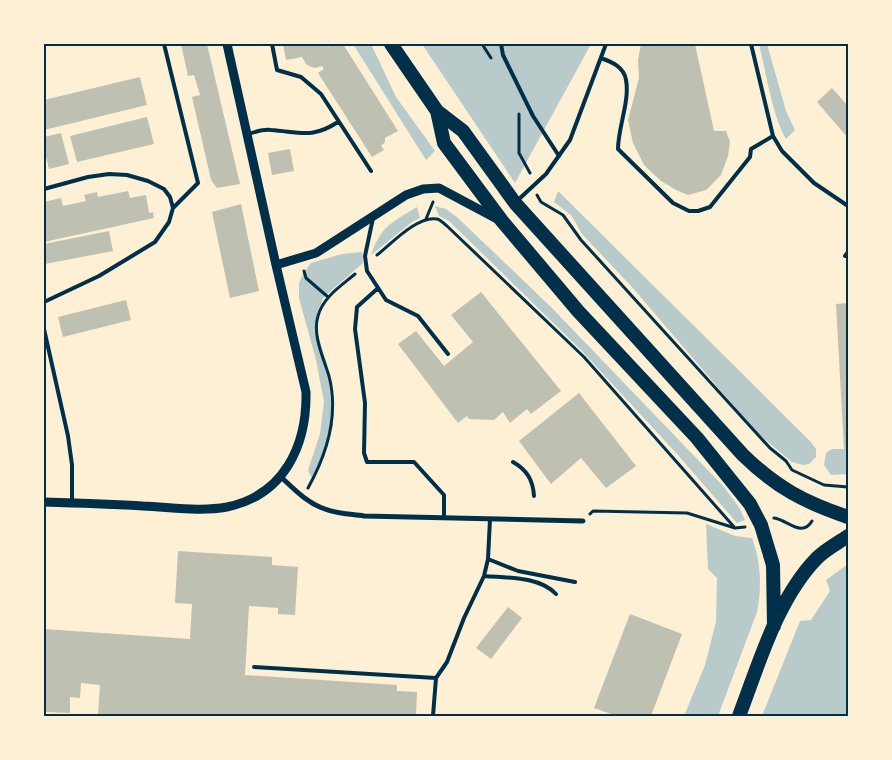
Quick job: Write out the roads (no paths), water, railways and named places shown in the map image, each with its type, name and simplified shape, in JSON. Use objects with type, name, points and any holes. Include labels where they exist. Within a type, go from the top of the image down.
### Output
[{"type":"highway","points":[[392,44],[437,111],[463,131],[514,204],[743,455],[761,473],[786,491],[848,517]]},
{"type":"highway","points":[[437,111],[444,143],[502,221],[578,311],[697,438],[750,504],[761,525],[773,565],[774,626]]},
{"type":"highway","points":[[739,716],[774,626],[792,591],[819,556],[848,536]]},
{"type":"street","points":[[44,502],[180,508],[227,507],[249,500],[264,491],[280,476],[296,452],[304,430],[306,392],[228,44]]},
{"type":"street","points":[[276,264],[316,254],[406,195],[423,189],[439,188],[502,221]]},
{"type":"street","points":[[280,476],[303,497],[324,509],[340,513],[364,516],[584,521]]},
{"type":"lane","points":[[44,302],[99,276],[155,242],[169,222],[173,208],[198,183],[164,44]]},
{"type":"lane","points":[[272,44],[277,70],[300,77],[321,94],[371,172]]},
{"type":"lane","points":[[501,44],[503,55],[533,116],[559,156]]},
{"type":"lane","points":[[514,204],[546,174],[570,140],[606,44]]},
{"type":"lane","points":[[750,44],[773,136],[782,151],[807,176],[848,206]]},
{"type":"lane","points":[[601,58],[612,62],[620,68],[626,78],[618,149],[673,204],[689,211],[698,211],[710,207],[750,157],[751,149],[773,136]]},
{"type":"lane","points":[[248,134],[268,130],[305,134],[326,130],[338,122]]},
{"type":"lane","points":[[44,189],[88,177],[109,174],[127,175],[148,181],[164,189],[170,197],[173,208]]},
{"type":"lane","points":[[374,216],[367,241],[365,265],[367,271],[386,300],[418,316],[448,354]]},
{"type":"lane","points":[[845,256],[848,252]]},
{"type":"lane","points":[[377,289],[357,307],[355,329],[365,403],[364,453],[367,462],[414,462],[444,495],[444,518]]},
{"type":"lane","points":[[44,330],[68,436],[72,464],[72,503]]},
{"type":"lane","points":[[513,462],[522,466],[533,482],[534,496]]},
{"type":"lane","points":[[433,716],[436,678],[447,662],[464,618],[484,576],[488,559],[490,519]]},
{"type":"lane","points":[[488,559],[518,571],[575,582]]},
{"type":"lane","points":[[484,576],[538,582],[550,588],[556,594]]},
{"type":"lane","points":[[254,667],[436,678]]}]
